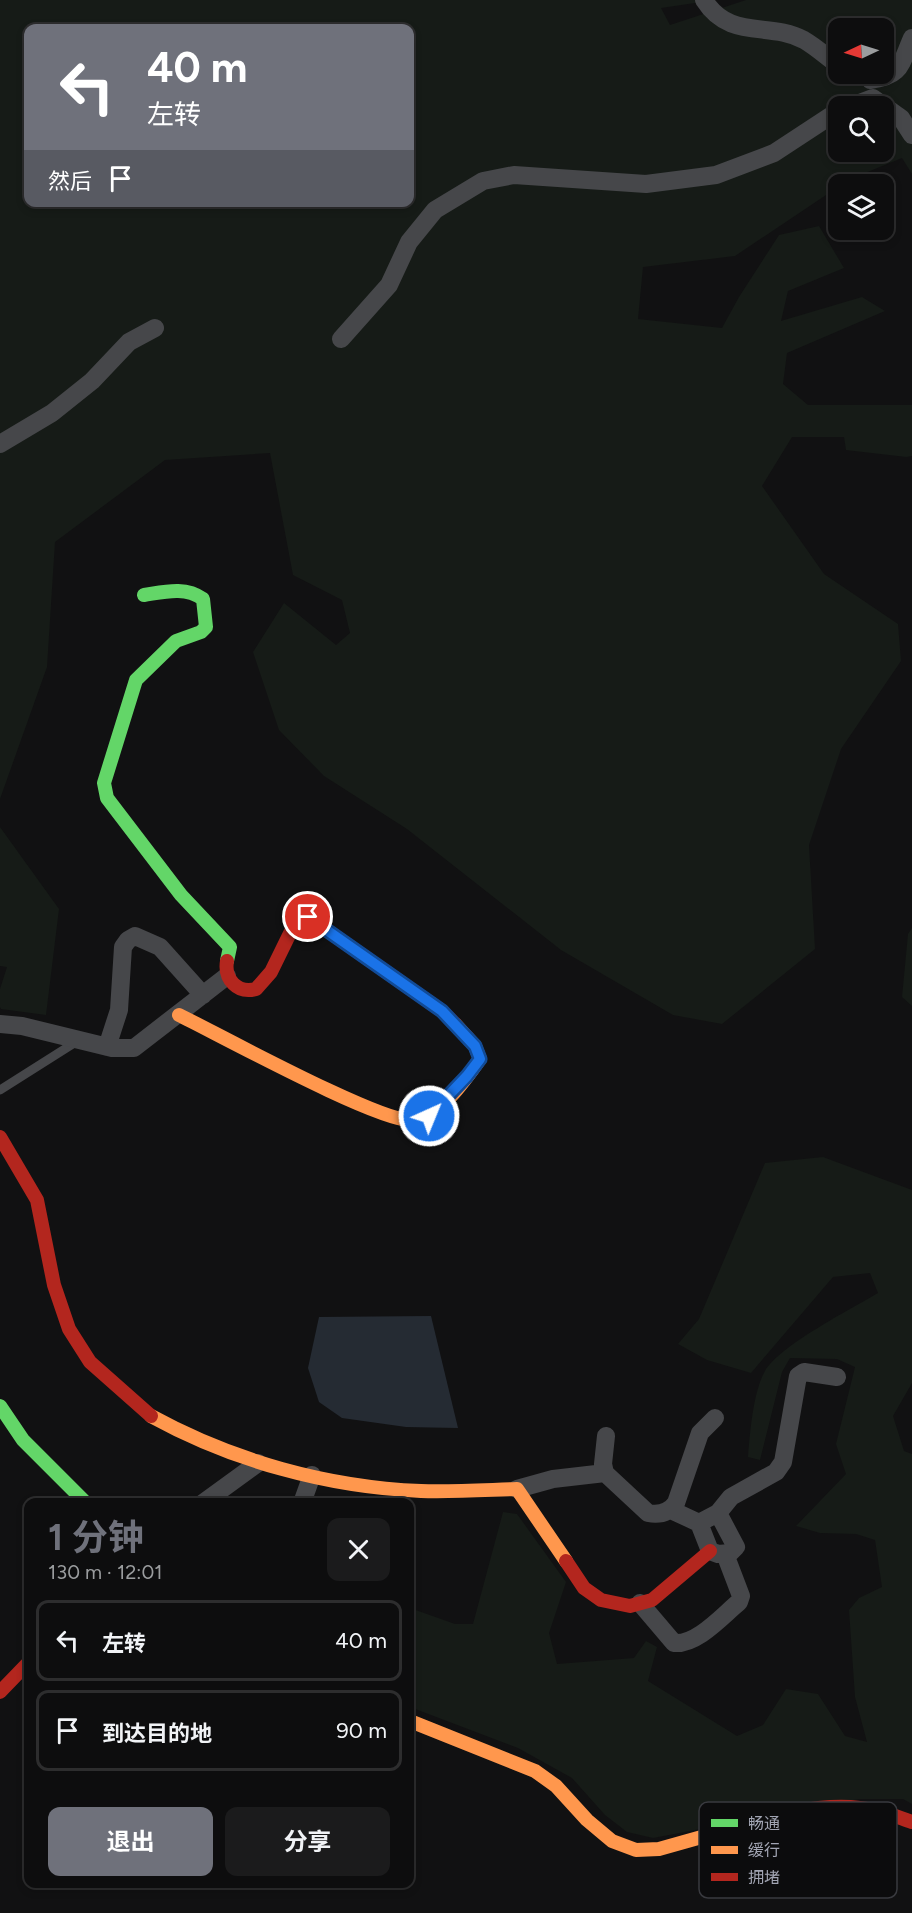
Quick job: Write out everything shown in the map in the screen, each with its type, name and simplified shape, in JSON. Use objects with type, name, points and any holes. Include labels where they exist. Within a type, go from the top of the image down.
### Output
[{"type":"street","points":[[704,0],[721,19],[734,26],[789,35],[805,40],[828,57]]},
{"type":"street","points":[[894,73],[912,38]]},
{"type":"street","points":[[868,84],[901,118],[912,135]]},
{"type":"street","points":[[341,339],[389,285],[409,242],[435,210],[483,181],[514,175],[646,184],[716,175],[774,153],[828,118]]},
{"type":"street","points":[[0,444],[52,413],[92,381],[129,342],[155,328]]},
{"type":"street","points":[[144,595],[188,591],[196,593],[203,599],[206,627],[201,632],[176,641],[136,680],[104,783],[107,798],[181,895],[230,946],[224,968],[227,976],[233,984],[243,990],[252,991],[263,983],[296,921],[308,917],[442,1011],[475,1046],[480,1059],[429,1116],[412,1121],[395,1118],[334,1093],[179,1015]]},
{"type":"street","points":[[107,1047],[119,1010],[123,947],[135,936],[160,947],[203,995]]},
{"type":"street","points":[[0,1024],[22,1026],[107,1047],[134,1048],[227,976]]},
{"type":"street","points":[[0,1137],[37,1200],[54,1285],[69,1329],[90,1362],[148,1415],[189,1437],[258,1463],[345,1483],[421,1491],[517,1490],[552,1479],[605,1473]]},
{"type":"street","points":[[699,1523],[718,1513],[731,1497],[776,1472],[783,1462],[798,1376],[804,1372],[837,1377]]},
{"type":"street","points":[[0,1406],[23,1440],[81,1498]]},
{"type":"street","points":[[606,1437],[603,1464],[605,1473],[648,1513],[656,1514],[671,1510],[676,1503],[700,1434],[714,1418]]},
{"type":"street","points":[[209,1498],[258,1463]]},
{"type":"street","points":[[304,1498],[312,1476]]},
{"type":"street","points":[[517,1490],[584,1588],[601,1600],[630,1606],[652,1600],[717,1553],[730,1553],[736,1547],[718,1513]]},
{"type":"street","points":[[640,1603],[674,1643],[682,1644],[698,1635],[739,1602],[741,1596],[699,1523],[671,1510]]},
{"type":"street","points":[[0,1692],[24,1667]]},
{"type":"street","points":[[414,1723],[535,1771],[556,1786],[587,1820],[612,1841],[636,1850],[660,1849],[699,1838]]},
{"type":"street","points":[[897,1817],[912,1822]]},
{"type":"lane","points":[[0,1090],[79,1040]]},
{"type":"shaded area","points":[[0,0],[715,0],[661,8],[670,25],[746,0],[912,0],[912,174],[902,158],[894,161],[894,96],[828,96],[828,162],[892,162],[863,174],[828,174],[828,194],[735,256],[643,267],[638,319],[722,328],[779,235],[819,226],[844,268],[788,291],[781,321],[862,297],[885,311],[787,353],[783,384],[808,405],[912,405],[912,456],[846,450],[844,437],[792,437],[762,486],[824,574],[898,624],[901,661],[841,749],[809,845],[815,949],[722,1024],[673,1015],[561,950],[407,829],[324,776],[279,730],[253,652],[284,603],[336,645],[350,633],[342,600],[293,575],[270,453],[165,460],[55,542],[47,667],[0,799]]},
{"type":"shaded area","points":[[0,827],[59,909],[46,1015],[0,1007],[0,989],[7,967],[0,966]]},
{"type":"shaded area","points":[[912,928],[912,1006],[902,997],[908,934]]},
{"type":"shaded area","points":[[823,1157],[912,1190],[912,1383],[893,1416],[904,1451],[912,1454],[912,1804],[903,1799],[859,1799],[843,1802],[699,1802],[699,1829],[653,1838],[627,1832],[605,1815],[572,1778],[518,1748],[414,1709],[414,1609],[455,1624],[473,1624],[503,1512],[517,1514],[566,1582],[549,1633],[557,1664],[634,1658],[646,1641],[657,1647],[648,1681],[737,1736],[763,1725],[786,1689],[818,1694],[845,1736],[867,1742],[855,1697],[849,1610],[859,1598],[882,1587],[875,1540],[856,1534],[820,1533],[796,1526],[846,1474],[836,1444],[855,1367],[837,1359],[790,1358],[782,1372],[760,1460],[748,1457],[755,1401],[765,1371],[773,1361],[800,1340],[878,1293],[870,1273],[833,1277],[751,1373],[707,1360],[678,1344],[699,1319],[765,1163]]},
{"type":"shaded area","points":[[431,1316],[458,1428],[406,1427],[342,1418],[319,1402],[308,1368],[319,1317]]},
{"type":"traffic: fast","points":[[144,595],[174,591],[196,595],[203,599],[206,627],[201,632],[176,641],[136,680],[104,783],[107,798],[181,895],[230,947],[227,961]]},
{"type":"traffic: fast","points":[[0,1406],[23,1440],[81,1498]]},
{"type":"traffic: slow","points":[[179,1015],[336,1094],[396,1118],[413,1120],[424,1117],[443,1104],[480,1059],[475,1046],[455,1024]]},
{"type":"traffic: slow","points":[[151,1416],[182,1432],[248,1458],[282,1469],[351,1484],[421,1491],[517,1489],[566,1561]]},
{"type":"traffic: slow","points":[[414,1723],[535,1771],[556,1786],[587,1820],[612,1841],[636,1850],[659,1849],[699,1838]]},
{"type":"traffic: jam","points":[[227,961],[228,974],[233,984],[243,989],[256,989],[271,972],[296,921],[308,917],[442,1011],[455,1024]]},
{"type":"traffic: jam","points":[[0,1137],[37,1200],[54,1285],[69,1329],[90,1362],[151,1416]]},
{"type":"traffic: jam","points":[[566,1561],[584,1588],[601,1600],[630,1606],[652,1600],[710,1551]]},
{"type":"traffic: jam","points":[[0,1692],[24,1667]]},
{"type":"traffic: jam","points":[[897,1817],[912,1822]]},
{"type":"route","points":[[308,917],[442,1011],[475,1046],[480,1059],[429,1116]]}]
